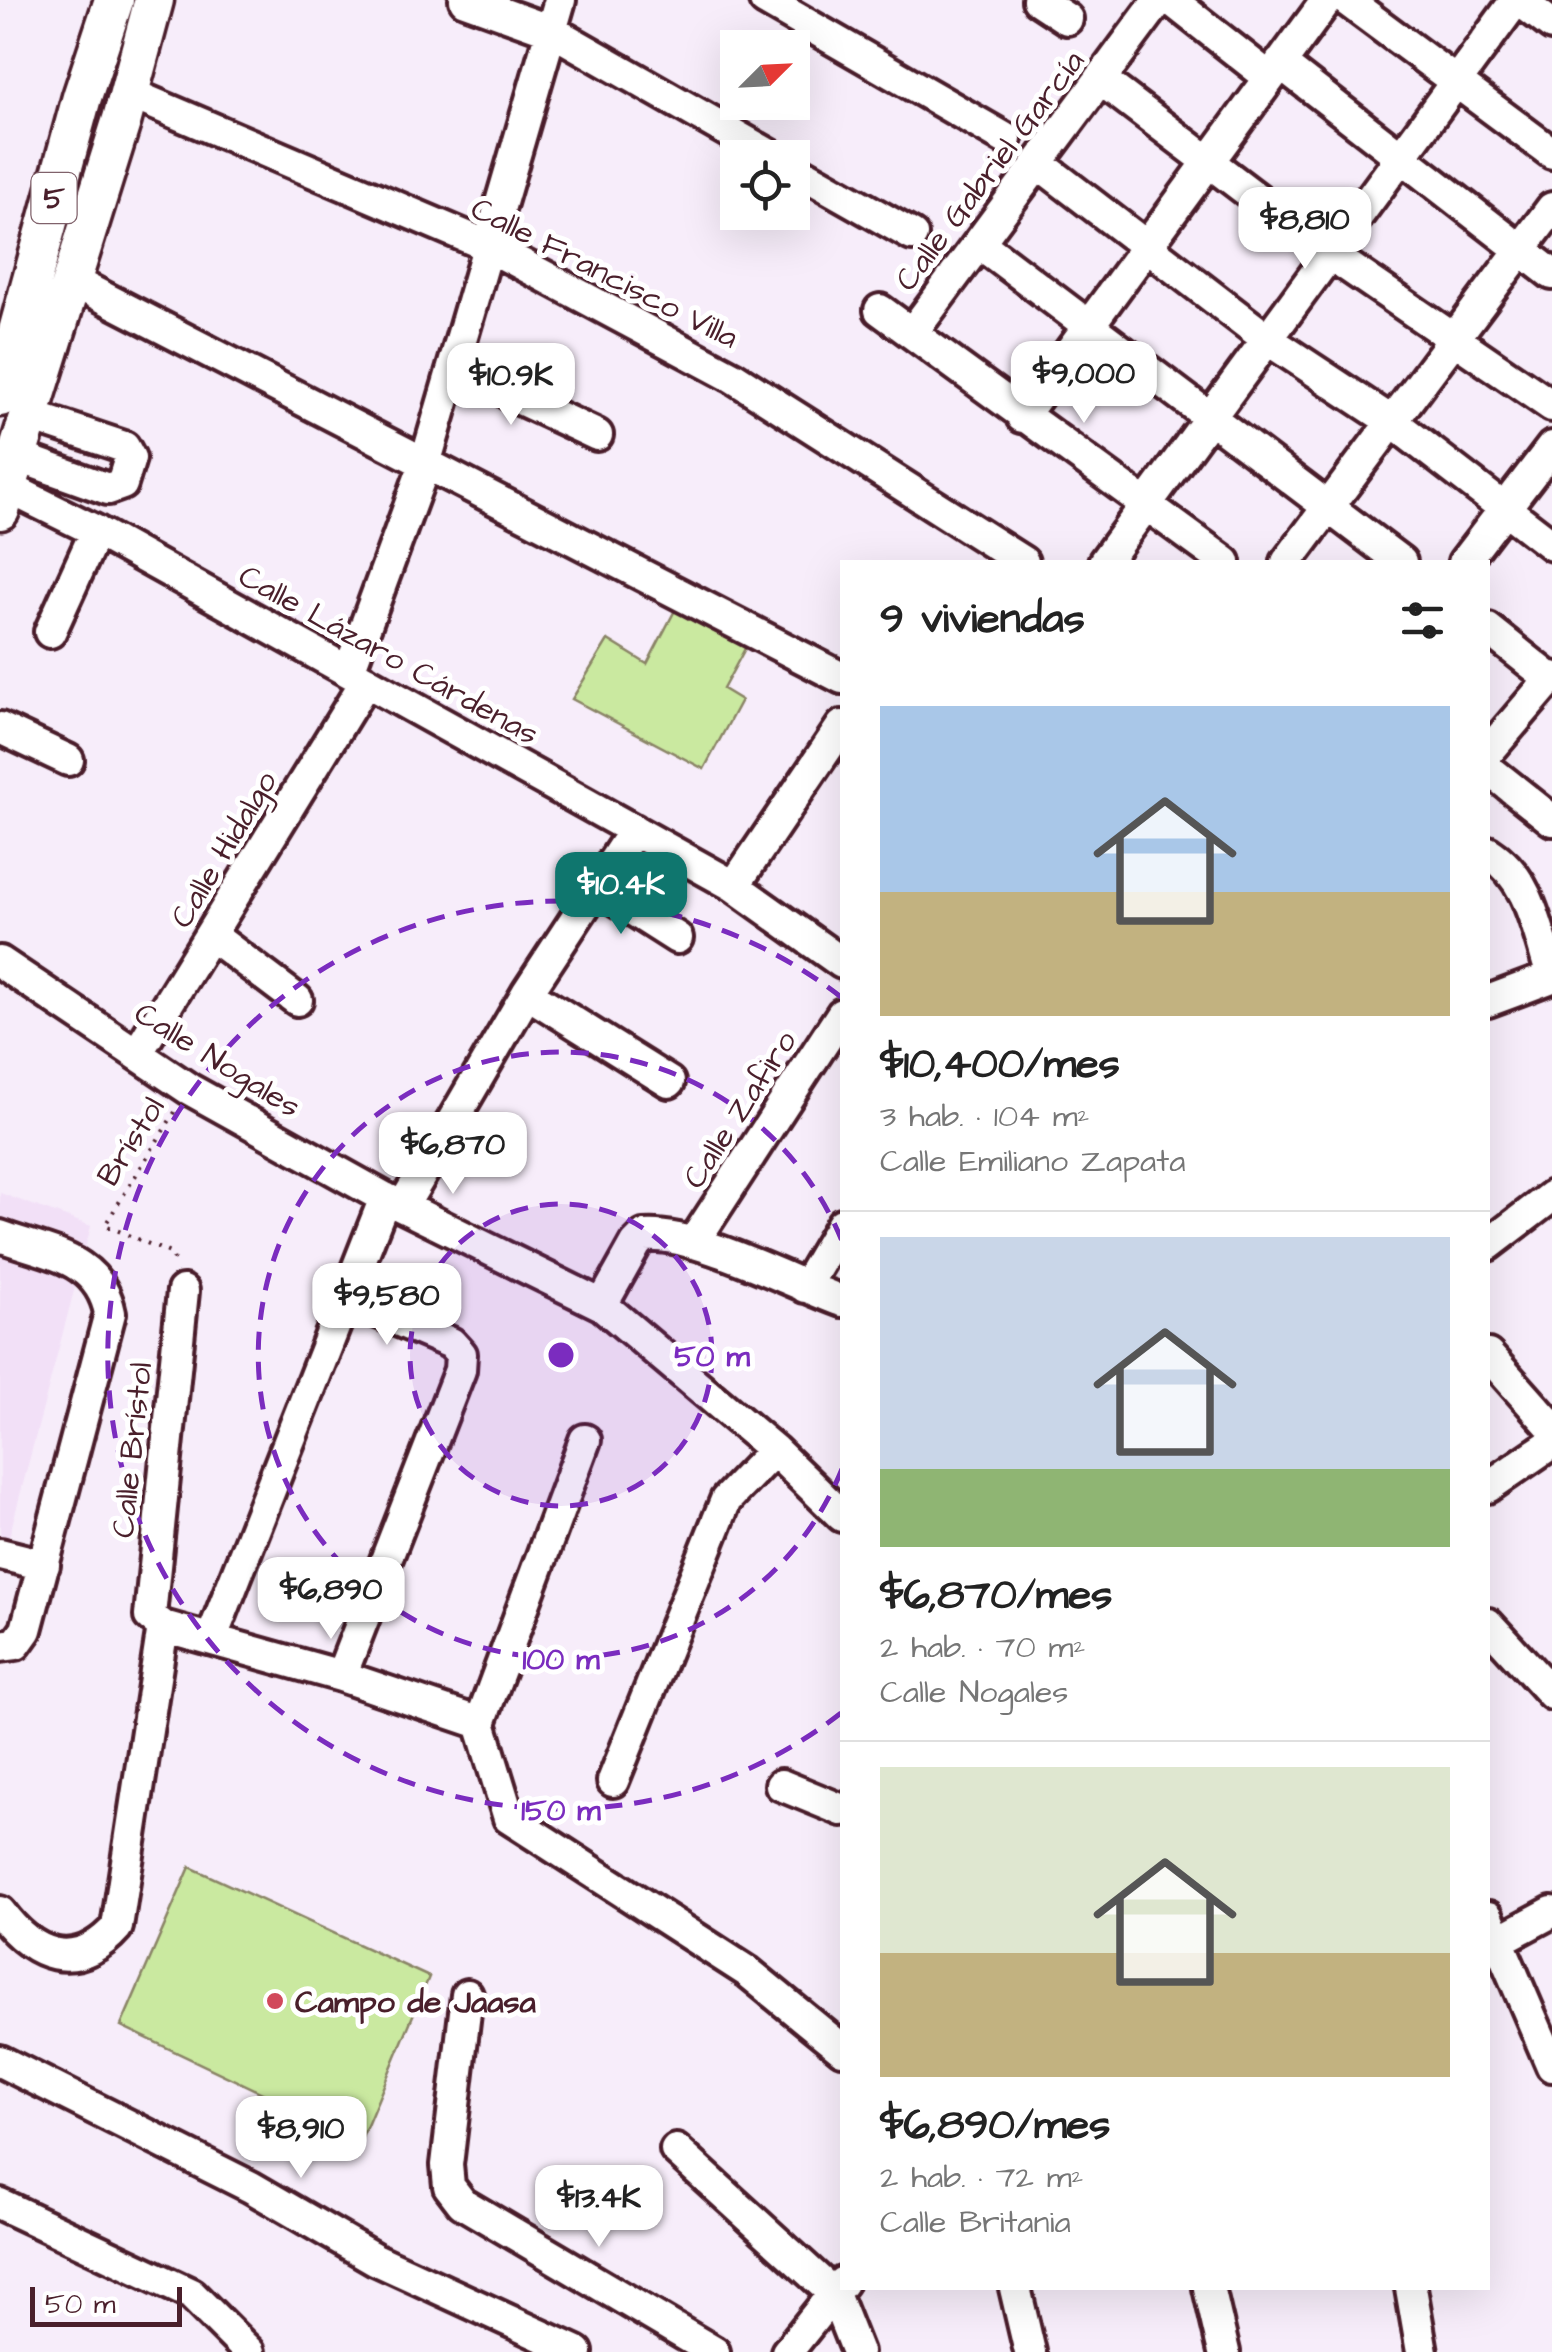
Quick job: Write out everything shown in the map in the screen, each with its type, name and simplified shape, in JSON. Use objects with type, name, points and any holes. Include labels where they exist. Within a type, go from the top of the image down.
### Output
[{"type":"main road","name":"5","points":[[9,485],[16,406],[82,97],[114,0]]},
{"type":"main road","name":"5","points":[[16,406],[70,280],[154,0]]},
{"type":"street","points":[[465,0],[554,32],[743,140]]},
{"type":"street","name":"Calle Hidalgo","points":[[138,1052],[212,936],[358,676],[425,464],[554,32],[560,0]]},
{"type":"street","points":[[765,0],[1006,139]]},
{"type":"street","points":[[1038,0],[1067,19]]},
{"type":"street","name":"Calle Gabriel García","points":[[912,333],[1159,0]]},
{"type":"street","points":[[1171,0],[1400,157],[1552,274]]},
{"type":"street","points":[[1022,417],[1326,0]]},
{"type":"street","points":[[1346,0],[1552,153]]},
{"type":"street","points":[[1105,560],[1518,0],[1552,25]]},
{"type":"street","points":[[1100,79],[1330,254],[1552,406]]},
{"type":"street","name":"Calle Francisco Villa","points":[[128,93],[488,246],[733,378],[1020,560]]},
{"type":"street","points":[[1038,163],[1267,339],[1391,420],[1552,546]]},
{"type":"street","points":[[810,178],[912,235]]},
{"type":"street","points":[[1288,560],[1552,208]]},
{"type":"street","points":[[979,242],[1398,560]]},
{"type":"street","points":[[70,280],[425,464],[528,512],[840,677]]},
{"type":"street","points":[[880,310],[1222,560]]},
{"type":"street","points":[[456,360],[499,380],[509,394],[597,435]]},
{"type":"street","points":[[9,485],[108,488],[122,484],[130,458],[124,448],[16,406]]},
{"type":"street","points":[[1466,560],[1552,447]]},
{"type":"street","name":"Calle Lázaro Cárdenas","points":[[9,485],[734,886],[840,963]]},
{"type":"street","points":[[50,632],[96,531]]},
{"type":"street","points":[[1490,631],[1552,678],[1490,750]]},
{"type":"street","points":[[0,728],[68,760]]},
{"type":"street","points":[[734,886],[840,729]]},
{"type":"street","points":[[1490,771],[1552,820]]},
{"type":"street","points":[[212,1637],[344,1298],[394,1202],[634,830]]},
{"type":"street","points":[[1490,853],[1506,863],[1524,887],[1552,976],[1490,999]]},
{"type":"street","points":[[596,886],[677,938]]},
{"type":"street","points":[[212,936],[296,1000]]},
{"type":"street","name":"Calle Nogales","points":[[0,962],[190,1089],[394,1202],[602,1306],[774,1450],[840,1514]]},
{"type":"street","points":[[526,994],[669,1082]]},
{"type":"street","name":"Calle Zafiro","points":[[694,1243],[840,1017]]},
{"type":"street","points":[[1490,1242],[1552,1196]]},
{"type":"street","points":[[805,1287],[840,1227]]},
{"type":"street","points":[[0,1236],[87,1268],[99,1278],[110,1313],[44,1565],[13,1614],[26,1630],[16,1644],[0,1646]]},
{"type":"street","points":[[602,1306],[644,1236],[694,1243],[840,1299]]},
{"type":"street","name":"Calle Brístol","points":[[0,1912],[18,1936],[38,1950],[62,1955],[104,1942],[118,1926],[157,1621],[184,1291]]},
{"type":"street","points":[[340,1676],[460,1370],[461,1354],[452,1343],[344,1298]]},
{"type":"street","points":[[1490,1356],[1552,1428]]},
{"type":"street","points":[[584,1440],[480,1723],[509,1818],[748,1972],[840,2047]]},
{"type":"street","points":[[1490,1486],[1552,1444]]},
{"type":"street","points":[[613,1782],[726,1500],[774,1450]]},
{"type":"street","points":[[0,1554],[44,1565]]},
{"type":"street","points":[[157,1621],[480,1723]]},
{"type":"street","points":[[1490,1626],[1552,1694]]},
{"type":"street","points":[[781,1784],[840,1809]]},
{"type":"street","points":[[1552,1912],[1494,1928],[1552,2066]]},
{"type":"street","points":[[468,1996],[447,2165],[449,2186],[462,2203],[714,2352]]},
{"type":"street","points":[[0,2061],[251,2187],[375,2259],[577,2352]]},
{"type":"street","points":[[676,2150],[838,2288],[858,2352]]},
{"type":"street","points":[[0,2204],[191,2294],[250,2352]]},
{"type":"street","points":[[787,2352],[838,2288]]},
{"type":"street","points":[[1015,2290],[1030,2352]]},
{"type":"street","points":[[1209,2290],[1224,2352]]},
{"type":"street","points":[[1411,2290],[1422,2352]]},
{"type":"path","name":"Brístol","points":[[184,1291],[172,1254],[105,1225],[190,1089]]},
{"type":"shaded area","points":[[0,1193],[91,1226],[0,1571]]},
{"type":"green space","points":[[683,595],[754,632],[723,689],[741,700],[704,769],[572,699],[608,640],[647,664]]},
{"type":"green space","name":"Campo de Jaasa","points":[[190,1867],[429,1977],[361,2140],[121,2026]]},
{"type":"place","name":"Campo de Jaasa","points":[[275,2001]]}]
